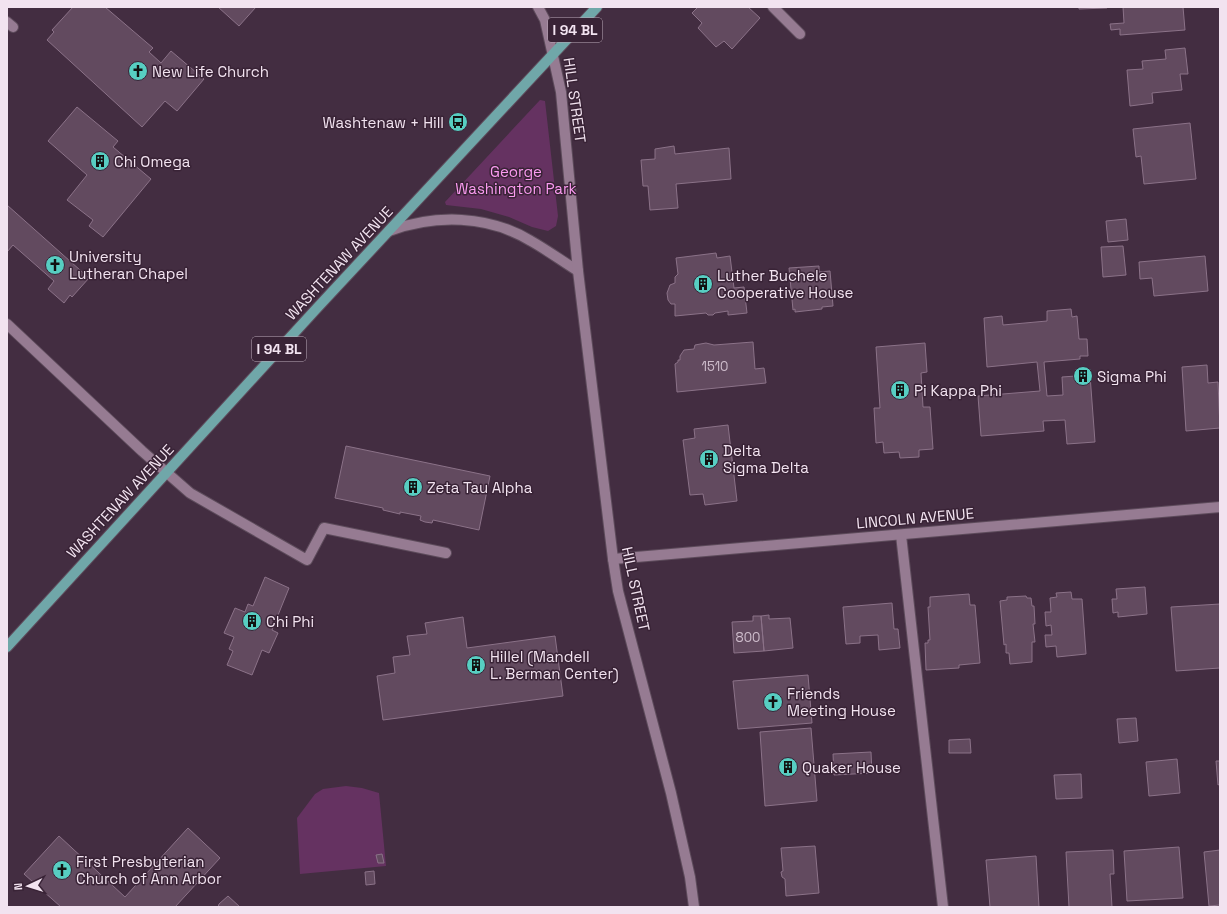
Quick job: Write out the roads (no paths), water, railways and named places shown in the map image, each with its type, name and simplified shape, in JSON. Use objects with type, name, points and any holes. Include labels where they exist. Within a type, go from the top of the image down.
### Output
[{"type":"main road","name":"WASHTENAW AVENUE","points":[[7,647],[317,308],[597,7]]},
{"type":"street","name":"HILL STREET","points":[[538,7],[545,20],[561,92],[578,271],[612,559],[618,592],[671,793],[690,877],[694,907]]},
{"type":"street","points":[[772,7],[800,34]]},
{"type":"street","points":[[389,231],[404,226],[431,221],[466,220],[481,222],[505,229],[531,240],[578,271]]},
{"type":"street","points":[[7,324],[166,473],[190,493],[307,560],[324,528],[446,553]]},
{"type":"street","name":"LINCOLN AVENUE","points":[[612,559],[1220,507]]},
{"type":"street","points":[[901,535],[943,907]]},
{"type":"place","name":"New Life Church","points":[[138,71]]},
{"type":"place","name":"Washtenaw + Hill","points":[[458,122]]},
{"type":"place","name":"Chi Omega","points":[[100,161]]},
{"type":"place","name":"University Lutheran Chapel","points":[[55,265]]},
{"type":"place","name":"Luther Buchele Cooperative House","points":[[703,284]]},
{"type":"place","name":"Sigma Phi","points":[[1083,376]]},
{"type":"place","name":"Pi Kappa Phi","points":[[900,390]]},
{"type":"place","name":"Delta Sigma Delta","points":[[709,459]]},
{"type":"place","name":"Zeta Tau Alpha","points":[[413,487]]},
{"type":"place","name":"Chi Phi","points":[[252,621]]},
{"type":"place","name":"Hillel (Mandell L. Berman Center)","points":[[476,665]]},
{"type":"place","name":"Friends Meeting House","points":[[773,702]]},
{"type":"place","name":"Quaker House","points":[[788,767]]},
{"type":"place","name":"First Presbyterian Church of Ann Arbor","points":[[62,870]]},
{"type":"park label","name":"George Washington Park","points":[[516,180]]}]
